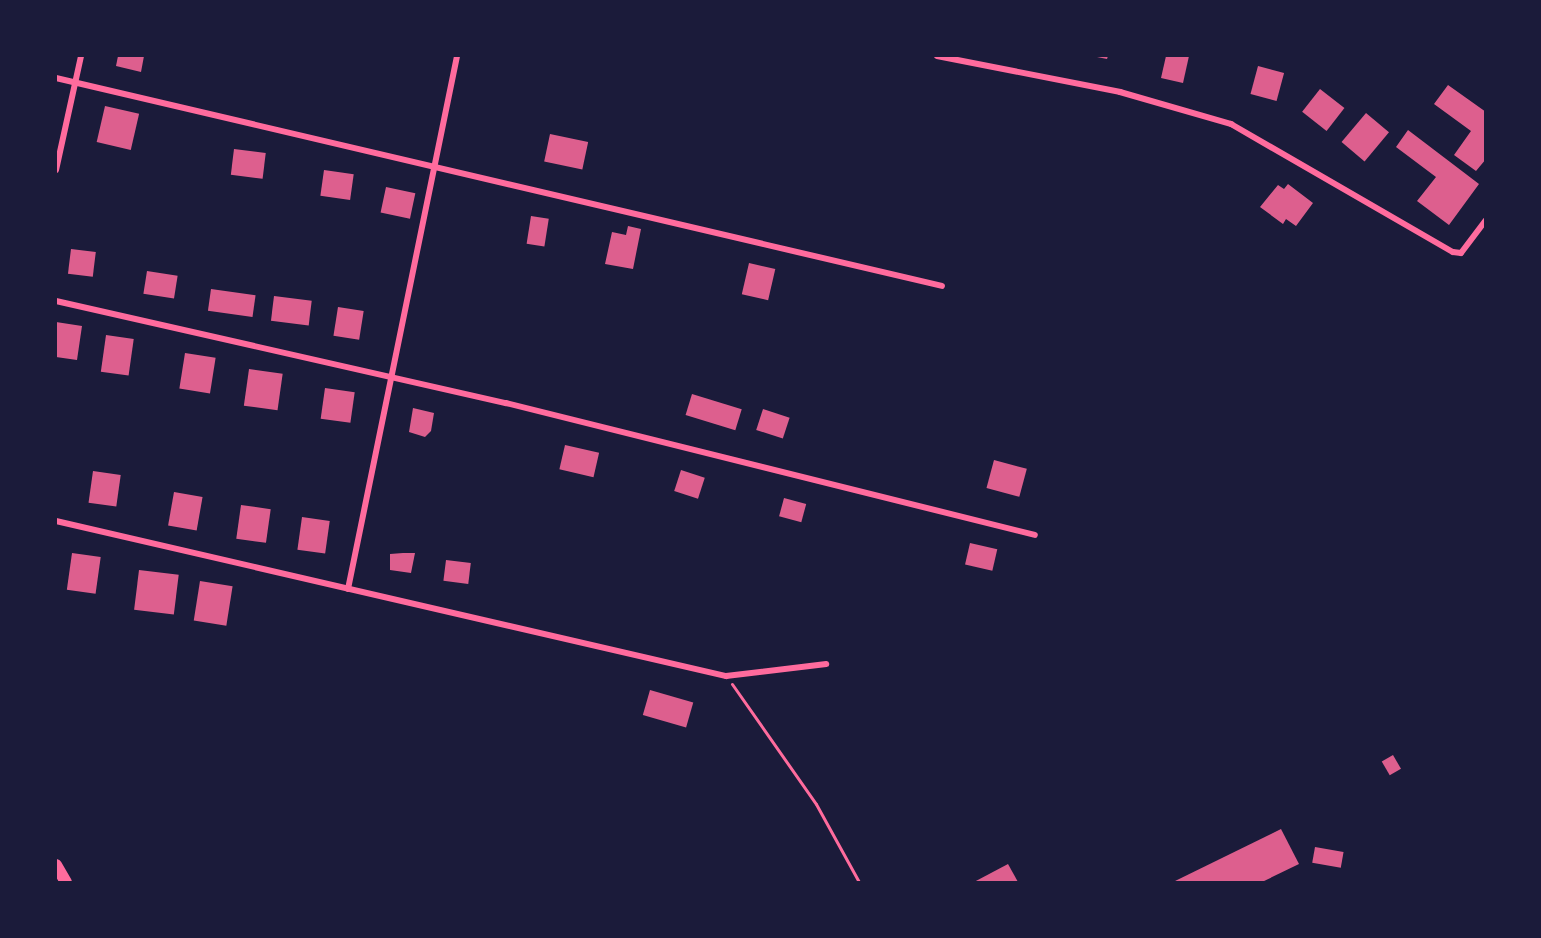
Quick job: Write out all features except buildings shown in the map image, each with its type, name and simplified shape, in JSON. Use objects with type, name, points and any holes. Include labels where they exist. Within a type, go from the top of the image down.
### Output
[{"type":"highway","points":[[56,865],[66,882]]},
{"type":"street","points":[[56,170],[81,56]]},
{"type":"street","points":[[348,589],[431,165],[458,56]]},
{"type":"street","points":[[937,56],[1120,92],[1231,124],[1453,252],[1461,253],[1485,220]]},
{"type":"street","points":[[56,78],[942,286]]},
{"type":"street","points":[[56,301],[389,378],[1035,535]]},
{"type":"street","points":[[56,521],[726,676],[826,664]]},
{"type":"path","points":[[726,676],[816,804],[859,882]]}]
